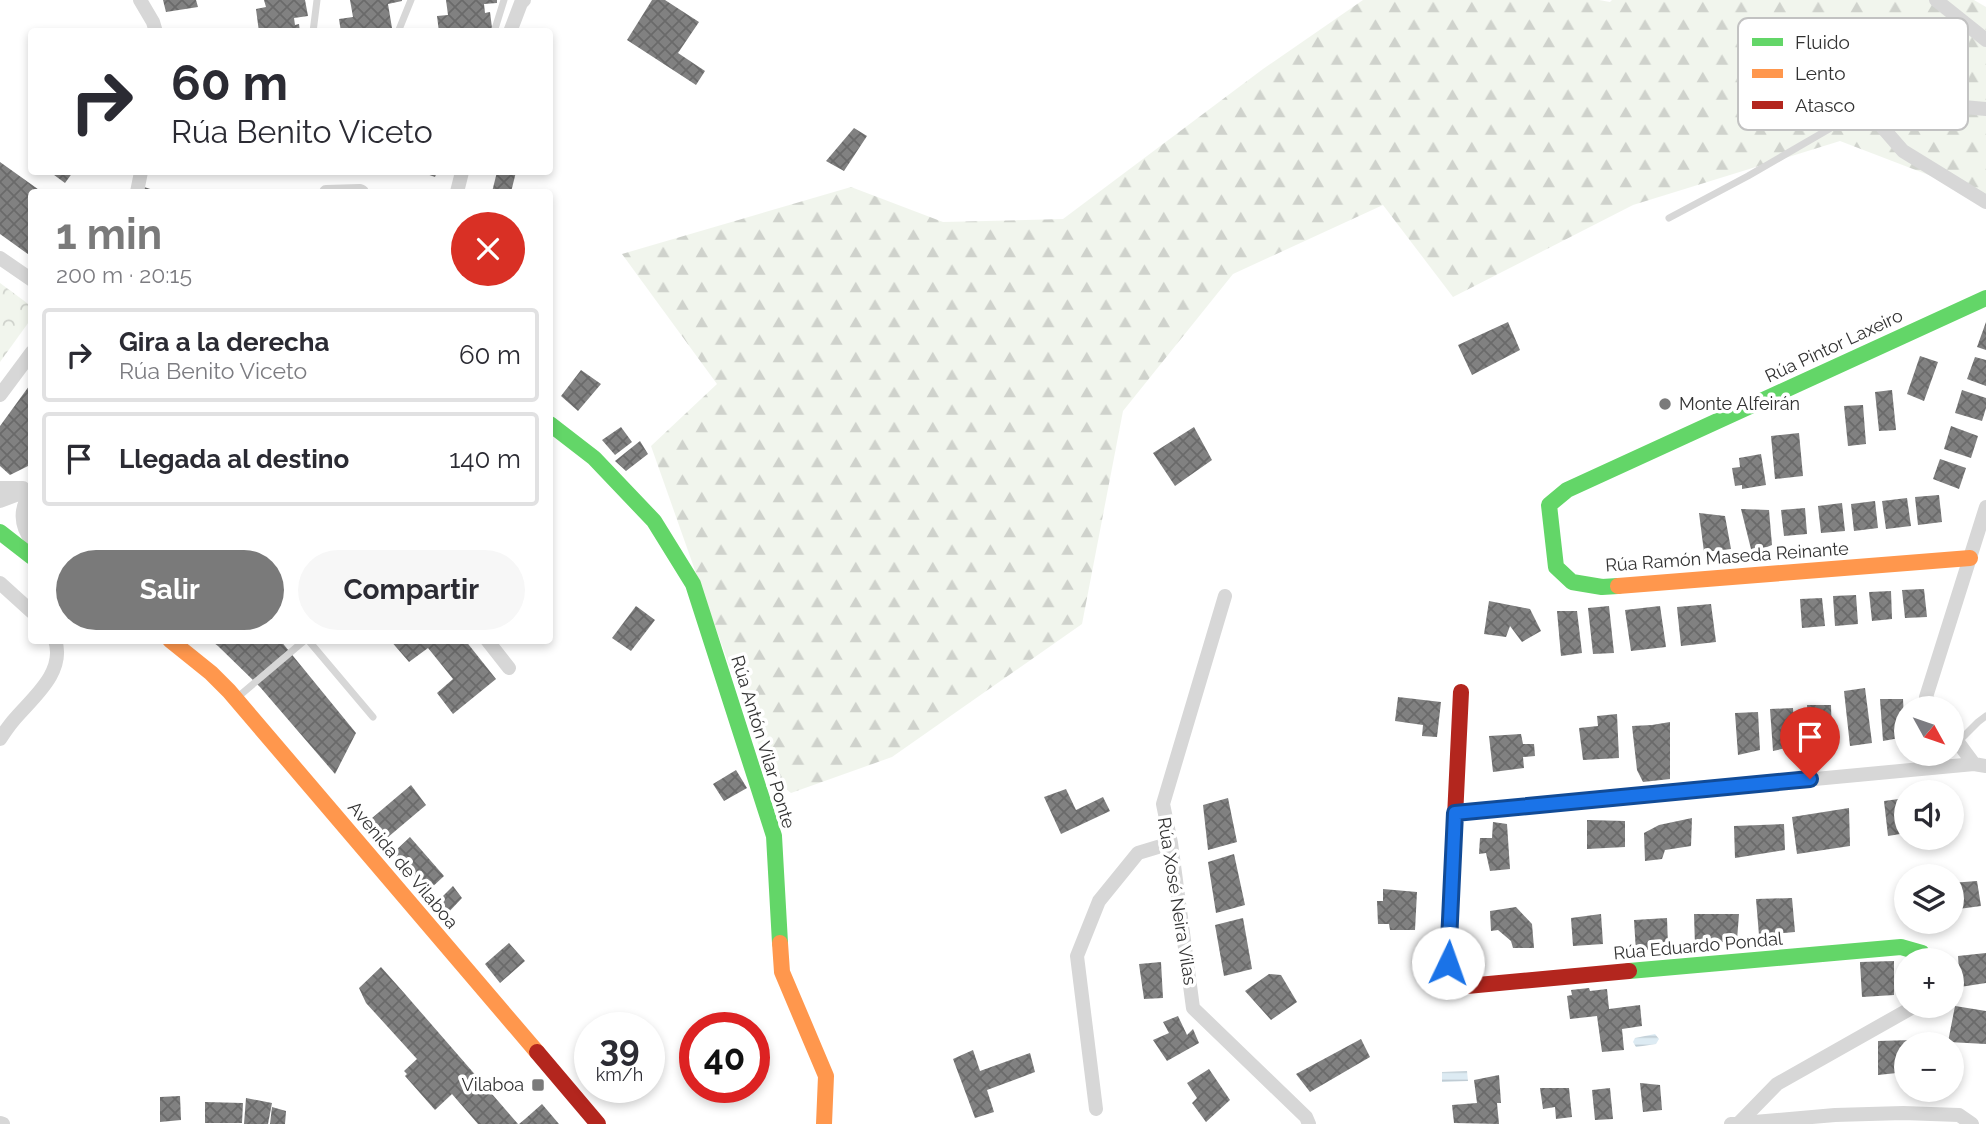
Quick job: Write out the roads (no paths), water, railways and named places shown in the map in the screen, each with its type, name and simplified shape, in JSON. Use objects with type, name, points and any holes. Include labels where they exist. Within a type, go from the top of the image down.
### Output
[{"type":"main road","name":"Rúa Pintor Laxeiro","points":[[1549,505],[1567,490],[1986,298]]},
{"type":"main road","name":"Rúa Antón Vilar Ponte","points":[[553,426],[594,458],[654,521],[693,584],[774,836],[782,972],[826,1076],[824,1124]]},
{"type":"main road","name":"Rúa Ramón Maseda Reinante","points":[[1549,505],[1556,567],[1572,582],[1602,587],[1970,558]]},
{"type":"main road","points":[[0,531],[28,554]]},
{"type":"main road","points":[[0,549],[28,560]]},
{"type":"main road","name":"Avenida de Vilaboa","points":[[175,644],[211,673],[236,699],[598,1124]]},
{"type":"main road","points":[[1455,813],[1461,692]]},
{"type":"main road","name":"Rúa Eduardo Pondal","points":[[1455,813],[1448,963],[1449,973],[1456,982],[1467,986],[1904,948]]},
{"type":"street","points":[[140,0],[155,28]]},
{"type":"street","points":[[511,28],[524,0]]},
{"type":"street","points":[[1936,0],[1958,18]]},
{"type":"street","points":[[1968,26],[1986,40]]},
{"type":"street","points":[[1968,107],[1986,109]]},
{"type":"street","points":[[1885,130],[1903,151],[1986,202]]},
{"type":"street","points":[[0,258],[28,277]]},
{"type":"street","points":[[0,395],[28,357]]},
{"type":"street","points":[[0,488],[28,490]]},
{"type":"street","points":[[0,501],[28,491]]},
{"type":"street","points":[[28,496],[22,516],[28,536]]},
{"type":"street","points":[[1926,696],[1986,508]]},
{"type":"street","points":[[0,583],[28,608]]},
{"type":"street","name":"Rúa Xosé Neira Vilas","points":[[1225,596],[1163,804],[1171,843],[1193,1008],[1306,1117],[1309,1124]]},
{"type":"street","points":[[0,739],[44,686],[56,660],[56,644]]},
{"type":"street","points":[[490,644],[509,668]]},
{"type":"street","points":[[1964,747],[1980,765]]},
{"type":"street","points":[[1455,813],[1980,765]]},
{"type":"street","points":[[1096,1109],[1077,956],[1099,901],[1138,853],[1171,843]]},
{"type":"street","points":[[1739,1123],[1777,1084],[1894,1018]]},
{"type":"street","points":[[1731,1124],[1835,1115],[1903,1113],[1959,1115],[1972,1124]]},
{"type":"lane","points":[[314,28],[317,0]]},
{"type":"lane","points":[[400,28],[411,0]]},
{"type":"lane","points":[[495,28],[504,0]]},
{"type":"lane","points":[[1669,219],[1827,130]]},
{"type":"lane","points":[[236,699],[301,644]]},
{"type":"lane","points":[[309,644],[373,717]]},
{"type":"lane","points":[[1964,731],[1986,716]]},
{"type":"place","name":"Monte Alfeirán","points":[[1665,404]]},
{"type":"place","name":"Vilaboa","points":[[538,1085]]}]
